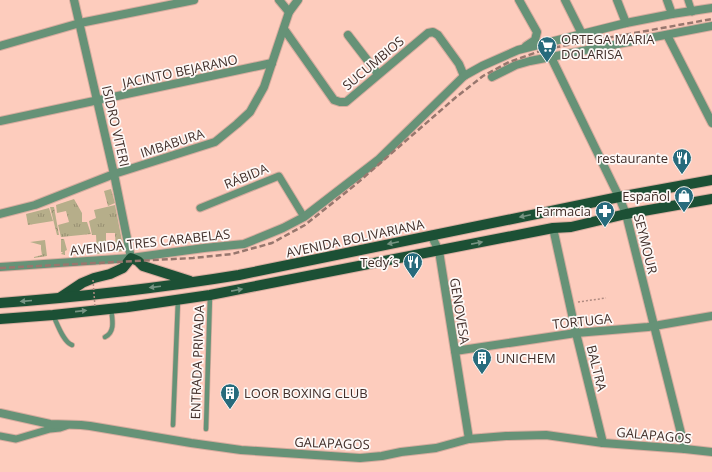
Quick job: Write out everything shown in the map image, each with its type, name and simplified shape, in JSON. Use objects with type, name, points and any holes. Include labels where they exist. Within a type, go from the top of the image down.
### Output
[{"type":"main road","name":"AVENIDA BOLIVARIANA","points":[[0,303],[58,299],[239,275],[618,197],[712,180]]},
{"type":"main road","points":[[0,319],[54,315],[210,295],[553,228],[571,227],[626,214],[712,200]]},
{"type":"main road","points":[[58,299],[88,280],[110,274],[123,268],[131,258],[138,261],[143,266],[194,282]]},
{"type":"street","name":"ISIDRO VITERI","points":[[74,0],[98,101],[131,258]]},
{"type":"street","points":[[0,46],[80,23],[194,0]]},
{"type":"street","points":[[278,0],[289,12]]},
{"type":"street","name":"IMBABURA","points":[[0,214],[35,205],[114,174],[215,142],[250,112],[264,87],[289,12],[298,0]]},
{"type":"street","points":[[518,50],[535,40],[537,32],[520,0]]},
{"type":"street","points":[[565,0],[582,34]]},
{"type":"street","points":[[617,0],[626,23]]},
{"type":"street","points":[[667,0],[672,14]]},
{"type":"street","points":[[688,0],[692,12]]},
{"type":"street","name":"AVENIDA TRES CARABELAS","points":[[0,267],[131,258],[244,244],[283,228],[304,217],[378,160],[464,76],[482,66],[518,50],[626,23],[712,8]]},
{"type":"street","points":[[492,77],[516,65],[530,61],[712,26]]},
{"type":"street","name":"SUCUMBIOS","points":[[284,29],[334,100],[340,102],[346,102],[428,33],[433,32],[438,35],[459,64],[464,76]]},
{"type":"street","points":[[348,35],[378,74]]},
{"type":"street","points":[[667,35],[712,123]]},
{"type":"street","name":"SEYMOUR","points":[[551,57],[626,214],[685,449]]},
{"type":"street","name":"JACINTO BEJARANO","points":[[0,121],[272,63]]},
{"type":"street","name":"RÁBIDA","points":[[200,208],[279,176],[304,217]]},
{"type":"street","name":"BALTRA","points":[[553,228],[576,333],[603,443]]},
{"type":"street","name":"GENOVESA","points":[[431,235],[439,251],[469,439]]},
{"type":"street","name":"TORTUGA","points":[[455,351],[576,333],[654,326],[712,316]]},
{"type":"street","name":"GALAPAGOS","points":[[0,413],[50,424],[90,426],[241,450],[360,458],[436,448],[469,439],[546,435],[603,443],[712,452]]},
{"type":"street","points":[[0,436],[16,439],[50,429],[60,428],[69,424]]},
{"type":"lane","name":"ENTRADA PRIVADA","points":[[206,429],[210,295]]},
{"type":"lane","name":"ENTRADA PRIVADA","points":[[173,425],[178,300]]},
{"type":"lane","points":[[106,337],[110,334],[113,327],[111,308]]},
{"type":"lane","points":[[54,315],[65,340],[68,344],[72,345]]},
{"type":"path","points":[[93,280],[95,306]]},
{"type":"path","points":[[570,303],[606,298]]},
{"type":"green space","points":[[111,189],[115,203],[108,206],[104,191]]},
{"type":"green space","points":[[74,199],[82,213],[82,222],[87,222],[91,234],[61,237],[58,225],[69,222],[66,211],[57,213],[56,205]]},
{"type":"green space","points":[[115,205],[124,251],[116,252],[115,233],[106,233],[106,253],[97,254],[96,235],[92,235],[89,221],[96,218],[94,210]]},
{"type":"green space","points":[[50,207],[54,207],[59,235],[57,235]]},
{"type":"green space","points":[[49,208],[53,221],[28,225],[26,214]]},
{"type":"green space","points":[[61,239],[64,239],[67,250],[65,251],[65,255],[61,254],[63,252],[61,252]]},
{"type":"green space","points":[[45,240],[47,256],[34,258],[42,255],[41,245],[30,242]]},
{"type":"railway","points":[[0,268],[193,258],[232,254],[272,243],[305,225],[355,185],[455,98],[483,76],[509,62],[546,49],[712,19]]},
{"type":"place","name":"ORTEGA MARIA DOLARISA","points":[[547,63]]},
{"type":"place","name":"restaurante","points":[[682,175]]},
{"type":"place","name":"Español","points":[[684,213]]},
{"type":"place","name":"Farmacia","points":[[605,228]]},
{"type":"place","name":"Tedy´s","points":[[413,279]]},
{"type":"place","name":"UNICHEM","points":[[482,375]]},
{"type":"place","name":"LOOR BOXING CLUB","points":[[230,410]]}]
